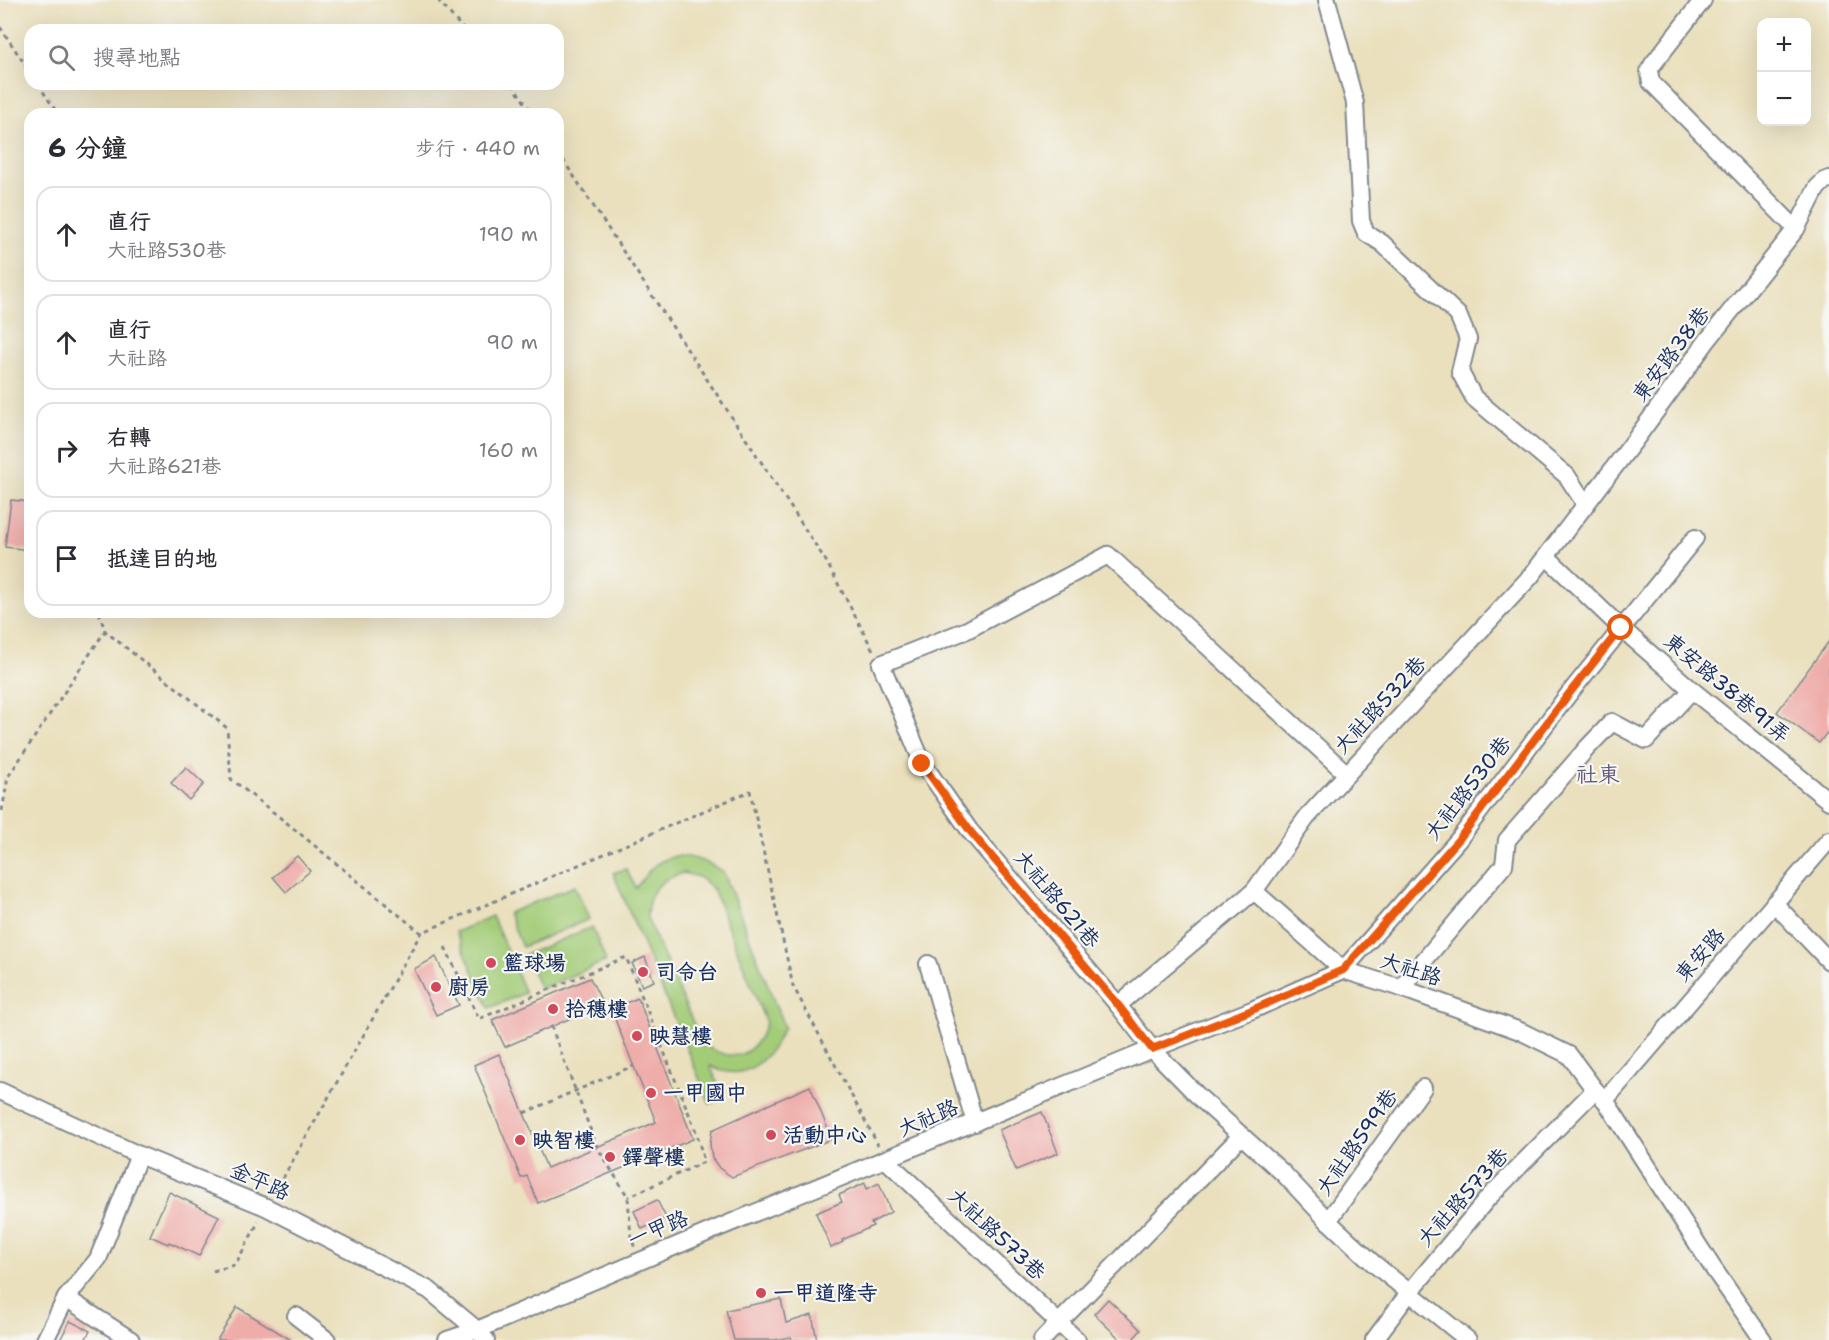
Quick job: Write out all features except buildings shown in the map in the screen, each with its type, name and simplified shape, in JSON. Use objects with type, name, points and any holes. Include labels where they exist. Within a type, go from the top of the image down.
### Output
[{"type":"street","points":[[1327,0],[1355,103],[1361,221],[1366,233],[1382,243],[1458,315],[1468,339],[1460,372],[1474,398],[1567,476],[1586,505]]},
{"type":"street","points":[[1703,0],[1653,64],[1649,71],[1651,82],[1796,229]]},
{"type":"street","name":"東安路38巷","points":[[1547,557],[1707,341],[1796,229],[1817,188],[1829,179]]},
{"type":"street","name":"大社路530巷","points":[[1343,970],[1459,839],[1568,695],[1695,538]]},
{"type":"street","points":[[881,664],[968,630],[1108,555],[1347,774]]},
{"type":"street","name":"東安路38巷91弄","points":[[1547,557],[1621,628],[1692,690],[1829,801]]},
{"type":"street","name":"大社路532巷","points":[[1118,1005],[1254,891],[1307,817],[1547,557]]},
{"type":"street","name":"大社路621巷","points":[[881,664],[922,764],[970,831],[1118,1005],[1152,1049],[1200,1098],[1284,1174],[1328,1221],[1373,1263],[1468,1340]]},
{"type":"street","points":[[1401,988],[1504,865],[1507,840],[1612,722],[1646,740],[1692,690]]},
{"type":"street","name":"東安路","points":[[1600,1095],[1829,840]]},
{"type":"street","points":[[1254,891],[1343,970]]},
{"type":"street","points":[[1774,903],[1829,961]]},
{"type":"street","points":[[928,964],[975,1123]]},
{"type":"street","name":"大社路","points":[[886,1160],[1152,1049],[1252,1010],[1343,970],[1401,988],[1520,1031],[1569,1056],[1600,1095],[1763,1340]]},
{"type":"street","name":"大社路599巷","points":[[1328,1221],[1423,1088]]},
{"type":"street","name":"金平路","points":[[0,1091],[139,1155],[266,1207],[429,1290],[482,1335]]},
{"type":"street","name":"大社路573巷","points":[[1374,1340],[1409,1293],[1488,1198],[1600,1095]]},
{"type":"street","points":[[1042,1340],[1241,1136]]},
{"type":"street","points":[[45,1340],[66,1298],[98,1259],[139,1155]]},
{"type":"street","name":"大社路573巷","points":[[886,1160],[1077,1340]]},
{"type":"street","name":"一甲路","points":[[447,1340],[482,1335],[640,1261],[886,1160]]},
{"type":"street","points":[[66,1298],[130,1340]]},
{"type":"street","points":[[296,1316],[327,1340]]},
{"type":"path","points":[[438,0],[459,24]]},
{"type":"path","points":[[0,27],[24,63]]},
{"type":"path","points":[[42,90],[54,108]]},
{"type":"path","points":[[516,90],[529,108]]},
{"type":"path","points":[[564,161],[826,561],[881,664]]},
{"type":"path","points":[[101,618],[105,631],[227,728],[231,779],[421,933]]},
{"type":"path","points":[[2,811],[8,777],[105,631]]},
{"type":"path","points":[[213,1271],[235,1265],[421,933],[750,791],[793,986],[854,1096],[886,1160]]},
{"type":"path","points":[[445,947],[479,1019],[626,957],[697,1134],[704,1162],[628,1197]]},
{"type":"path","points":[[551,1026],[597,1147],[628,1197],[631,1238],[640,1261]]},
{"type":"path","points":[[524,1113],[633,1066]]},
{"type":"green space","points":[[676,856],[707,863],[724,873],[784,1027],[771,1049],[755,1066],[735,1072],[723,1071],[710,1066],[724,1097],[710,1104],[613,873],[626,869],[636,888],[652,868]],"holes":[[[683,873],[699,877],[713,889],[766,1023],[755,1044],[748,1051],[740,1054],[723,1054],[702,1043],[647,918],[649,901],[661,883]]]},
{"type":"green space","name":"籃球場","points":[[575,886],[589,919],[522,947],[508,913]]},
{"type":"green space","name":"籃球場","points":[[492,916],[525,993],[489,1008],[456,932]]},
{"type":"green space","name":"籃球場","points":[[592,927],[606,961],[540,989],[525,955]]},
{"type":"place","name":"籃球場","points":[[491,963]]},
{"type":"place","name":"司令台","points":[[643,972]]},
{"type":"place","name":"廚房","points":[[436,987]]},
{"type":"place","name":"拾穗樓","points":[[553,1009]]},
{"type":"place","name":"映慧樓","points":[[637,1036]]},
{"type":"place","name":"一甲國中","points":[[651,1093]]},
{"type":"place","name":"活動中心","points":[[771,1135]]},
{"type":"place","name":"映智樓","points":[[520,1140]]},
{"type":"place","name":"鐸聲樓","points":[[610,1157]]},
{"type":"place","name":"一甲道隆寺","points":[[761,1293]]},
{"type":"district","name":"社東","points":[[1598,774]]},
{"type":"route","points":[[922,764],[970,831],[1118,1005],[1152,1049],[1252,1010],[1343,970],[1459,839],[1621,628]]}]
